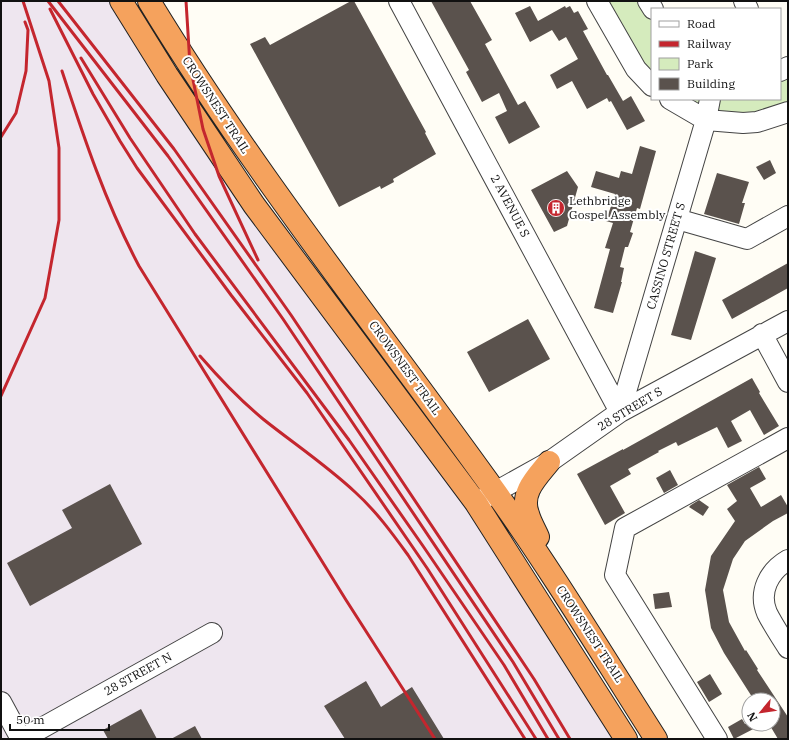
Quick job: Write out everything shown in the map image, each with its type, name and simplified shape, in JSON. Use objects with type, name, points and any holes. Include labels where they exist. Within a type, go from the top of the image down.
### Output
[{"type":"highway","name":"CROWSNEST TRAIL","points":[[121,1],[167,75],[254,205],[476,503],[626,739]]},
{"type":"highway","name":"CROWSNEST TRAIL","points":[[149,1],[243,147],[496,492],[548,569],[656,739]]},
{"type":"highway","points":[[548,569],[537,535],[527,513],[526,496],[531,485],[549,462]]},
{"type":"street","name":"2 AVENUE S","points":[[399,1],[620,412]]},
{"type":"street","points":[[597,1],[636,69],[651,85]]},
{"type":"street","points":[[672,100],[706,120],[743,123],[757,122],[788,112]]},
{"type":"street","name":"CASSINO STREET S","points":[[620,412],[706,120],[710,100]]},
{"type":"street","points":[[677,219],[747,239],[788,216]]},
{"type":"street","name":"28 STREET S","points":[[476,503],[549,462],[620,412],[788,321]]},
{"type":"street","points":[[762,334],[788,382]]},
{"type":"street","points":[[717,739],[614,575],[625,528],[788,438]]},
{"type":"street","points":[[788,560],[771,574],[765,587],[764,594],[767,613],[788,648]]},
{"type":"street","name":"28 STREET N","points":[[22,739],[212,633]]},
{"type":"street","points":[[1,702],[22,739]]},
{"type":"shaded area","points":[[1,1],[121,1],[476,503],[626,739],[1,739]]},
{"type":"green space","points":[[597,1],[648,1],[652,8],[651,84]]},
{"type":"green space","points":[[788,67],[788,112],[757,122],[674,100],[781,100],[781,70]]},
{"type":"building","points":[[351,1],[354,1],[426,132],[425,133],[436,154],[393,179],[394,182],[381,189],[380,186],[339,207],[250,44],[265,37],[270,45]]},
{"type":"building","points":[[431,1],[470,1],[492,40],[485,44],[518,105],[525,101],[540,127],[509,144],[495,117],[507,111],[499,93],[482,102],[466,72],[469,70]]},
{"type":"building","points":[[530,6],[538,21],[565,6],[566,8],[570,6],[574,13],[578,11],[588,29],[583,31],[607,75],[623,101],[631,96],[645,121],[627,130],[611,101],[609,102],[607,98],[587,109],[572,81],[557,89],[550,75],[578,59],[566,37],[559,41],[552,30],[530,42],[515,13]]},
{"type":"building","points":[[640,146],[656,151],[640,209],[637,208],[630,232],[633,233],[628,247],[625,247],[620,267],[624,268],[622,282],[613,313],[594,308],[610,249],[605,248],[613,223],[606,221],[615,194],[591,187],[596,171],[619,178],[621,171],[632,174]]},
{"type":"building","points":[[770,160],[776,173],[764,180],[756,167]]},
{"type":"building","name":"Lethbridge Gospel Assembly","points":[[567,171],[578,187],[567,226],[554,232],[531,190]]},
{"type":"building","points":[[717,173],[749,182],[742,203],[745,203],[739,224],[704,214]]},
{"type":"building","points":[[695,251],[716,258],[691,340],[671,335]]},
{"type":"building","points":[[788,263],[788,288],[732,319],[722,300]]},
{"type":"building","points":[[528,319],[550,359],[489,392],[467,352]]},
{"type":"building","points":[[752,378],[760,392],[759,393],[779,426],[764,435],[750,410],[731,421],[742,441],[728,448],[717,427],[678,446],[676,442],[658,451],[659,452],[628,469],[631,474],[610,486],[625,513],[605,525],[577,474]]},
{"type":"building","points":[[759,467],[766,479],[750,488],[761,507],[781,495],[788,507],[788,513],[773,521],[745,541],[733,559],[723,590],[729,622],[745,651],[746,650],[772,692],[749,692],[724,653],[711,628],[705,590],[711,556],[735,521],[727,509],[737,501],[727,485]]},
{"type":"building","points":[[670,470],[678,485],[664,493],[656,478]]},
{"type":"building","points":[[110,484],[142,544],[30,606],[7,563],[72,528],[62,510]]},
{"type":"building","points":[[699,500],[709,507],[703,516],[689,507]]},
{"type":"building","points":[[669,592],[672,607],[655,609],[653,594]]},
{"type":"building","points":[[710,674],[722,694],[709,702],[697,682]]},
{"type":"building","points":[[366,681],[381,707],[412,687],[444,739],[345,739],[324,706]]},
{"type":"building","points":[[781,706],[788,717],[788,739],[778,739],[774,732],[781,732]]},
{"type":"building","points":[[141,709],[157,739],[108,739],[103,730]]},
{"type":"building","points":[[741,720],[741,732],[748,732],[734,739],[728,727]]},
{"type":"building","points":[[195,726],[202,739],[171,739]]},
{"type":"railway","points":[[1,396],[45,298],[59,220],[59,148],[49,81],[23,1]]},
{"type":"railway","points":[[48,1],[168,156],[283,319],[513,662],[559,739]]},
{"type":"railway","points":[[58,1],[174,149],[291,315],[534,679],[570,739]]},
{"type":"railway","points":[[186,1],[190,65],[203,129],[219,176],[258,260]]},
{"type":"railway","points":[[50,9],[93,94],[137,168],[231,295],[307,393],[427,568],[536,739]]},
{"type":"railway","points":[[1,137],[16,113],[26,71],[28,30],[25,22]]},
{"type":"railway","points":[[81,58],[130,138],[195,234],[349,440],[423,546],[504,665],[548,739]]},
{"type":"railway","points":[[62,71],[87,146],[106,195],[139,266],[346,600],[435,739]]},
{"type":"railway","points":[[200,356],[230,389],[255,412],[344,482],[377,514],[408,555],[525,739]]},
{"type":"place","name":"Lethbridge Gospel Assembly","points":[[556,208]]}]
